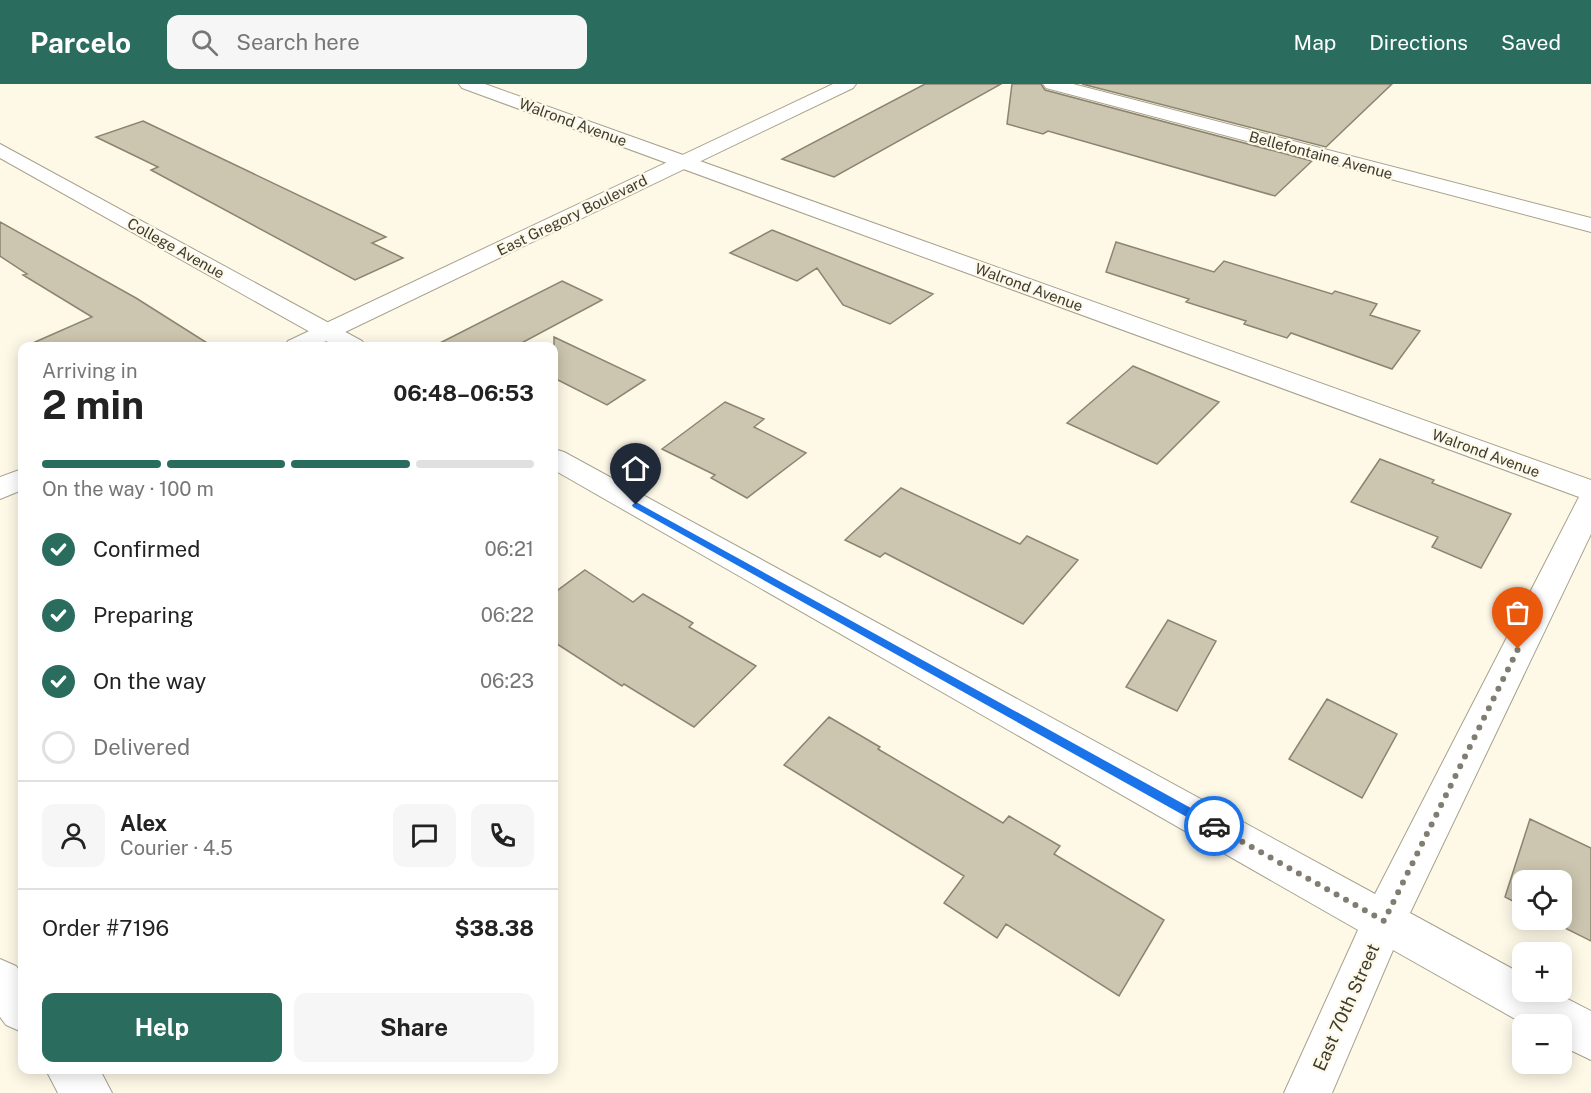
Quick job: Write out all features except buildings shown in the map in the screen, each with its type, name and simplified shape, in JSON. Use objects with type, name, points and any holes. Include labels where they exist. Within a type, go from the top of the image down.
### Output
[{"type":"street","name":"Walrond Avenue","points":[[468,84],[1591,491]]},
{"type":"street","name":"East Gregory Boulevard","points":[[306,342],[847,84]]},
{"type":"street","name":"Bellefontaine Avenue","points":[[1052,84],[1591,225]]},
{"type":"street","name":"College Avenue","points":[[0,150],[345,342]]},
{"type":"street","points":[[558,460],[1591,1037]]},
{"type":"street","points":[[0,489],[18,480]]},
{"type":"street","name":"East 70th Street","points":[[1308,1093],[1384,921],[1591,502]]},
{"type":"street","points":[[0,981],[18,1004]]},
{"type":"street","points":[[72,1074],[88,1093]]},
{"type":"way so far","points":[[1214,826],[1384,921],[1518,649]]},
{"type":"route","points":[[636,505],[1214,826]]}]
